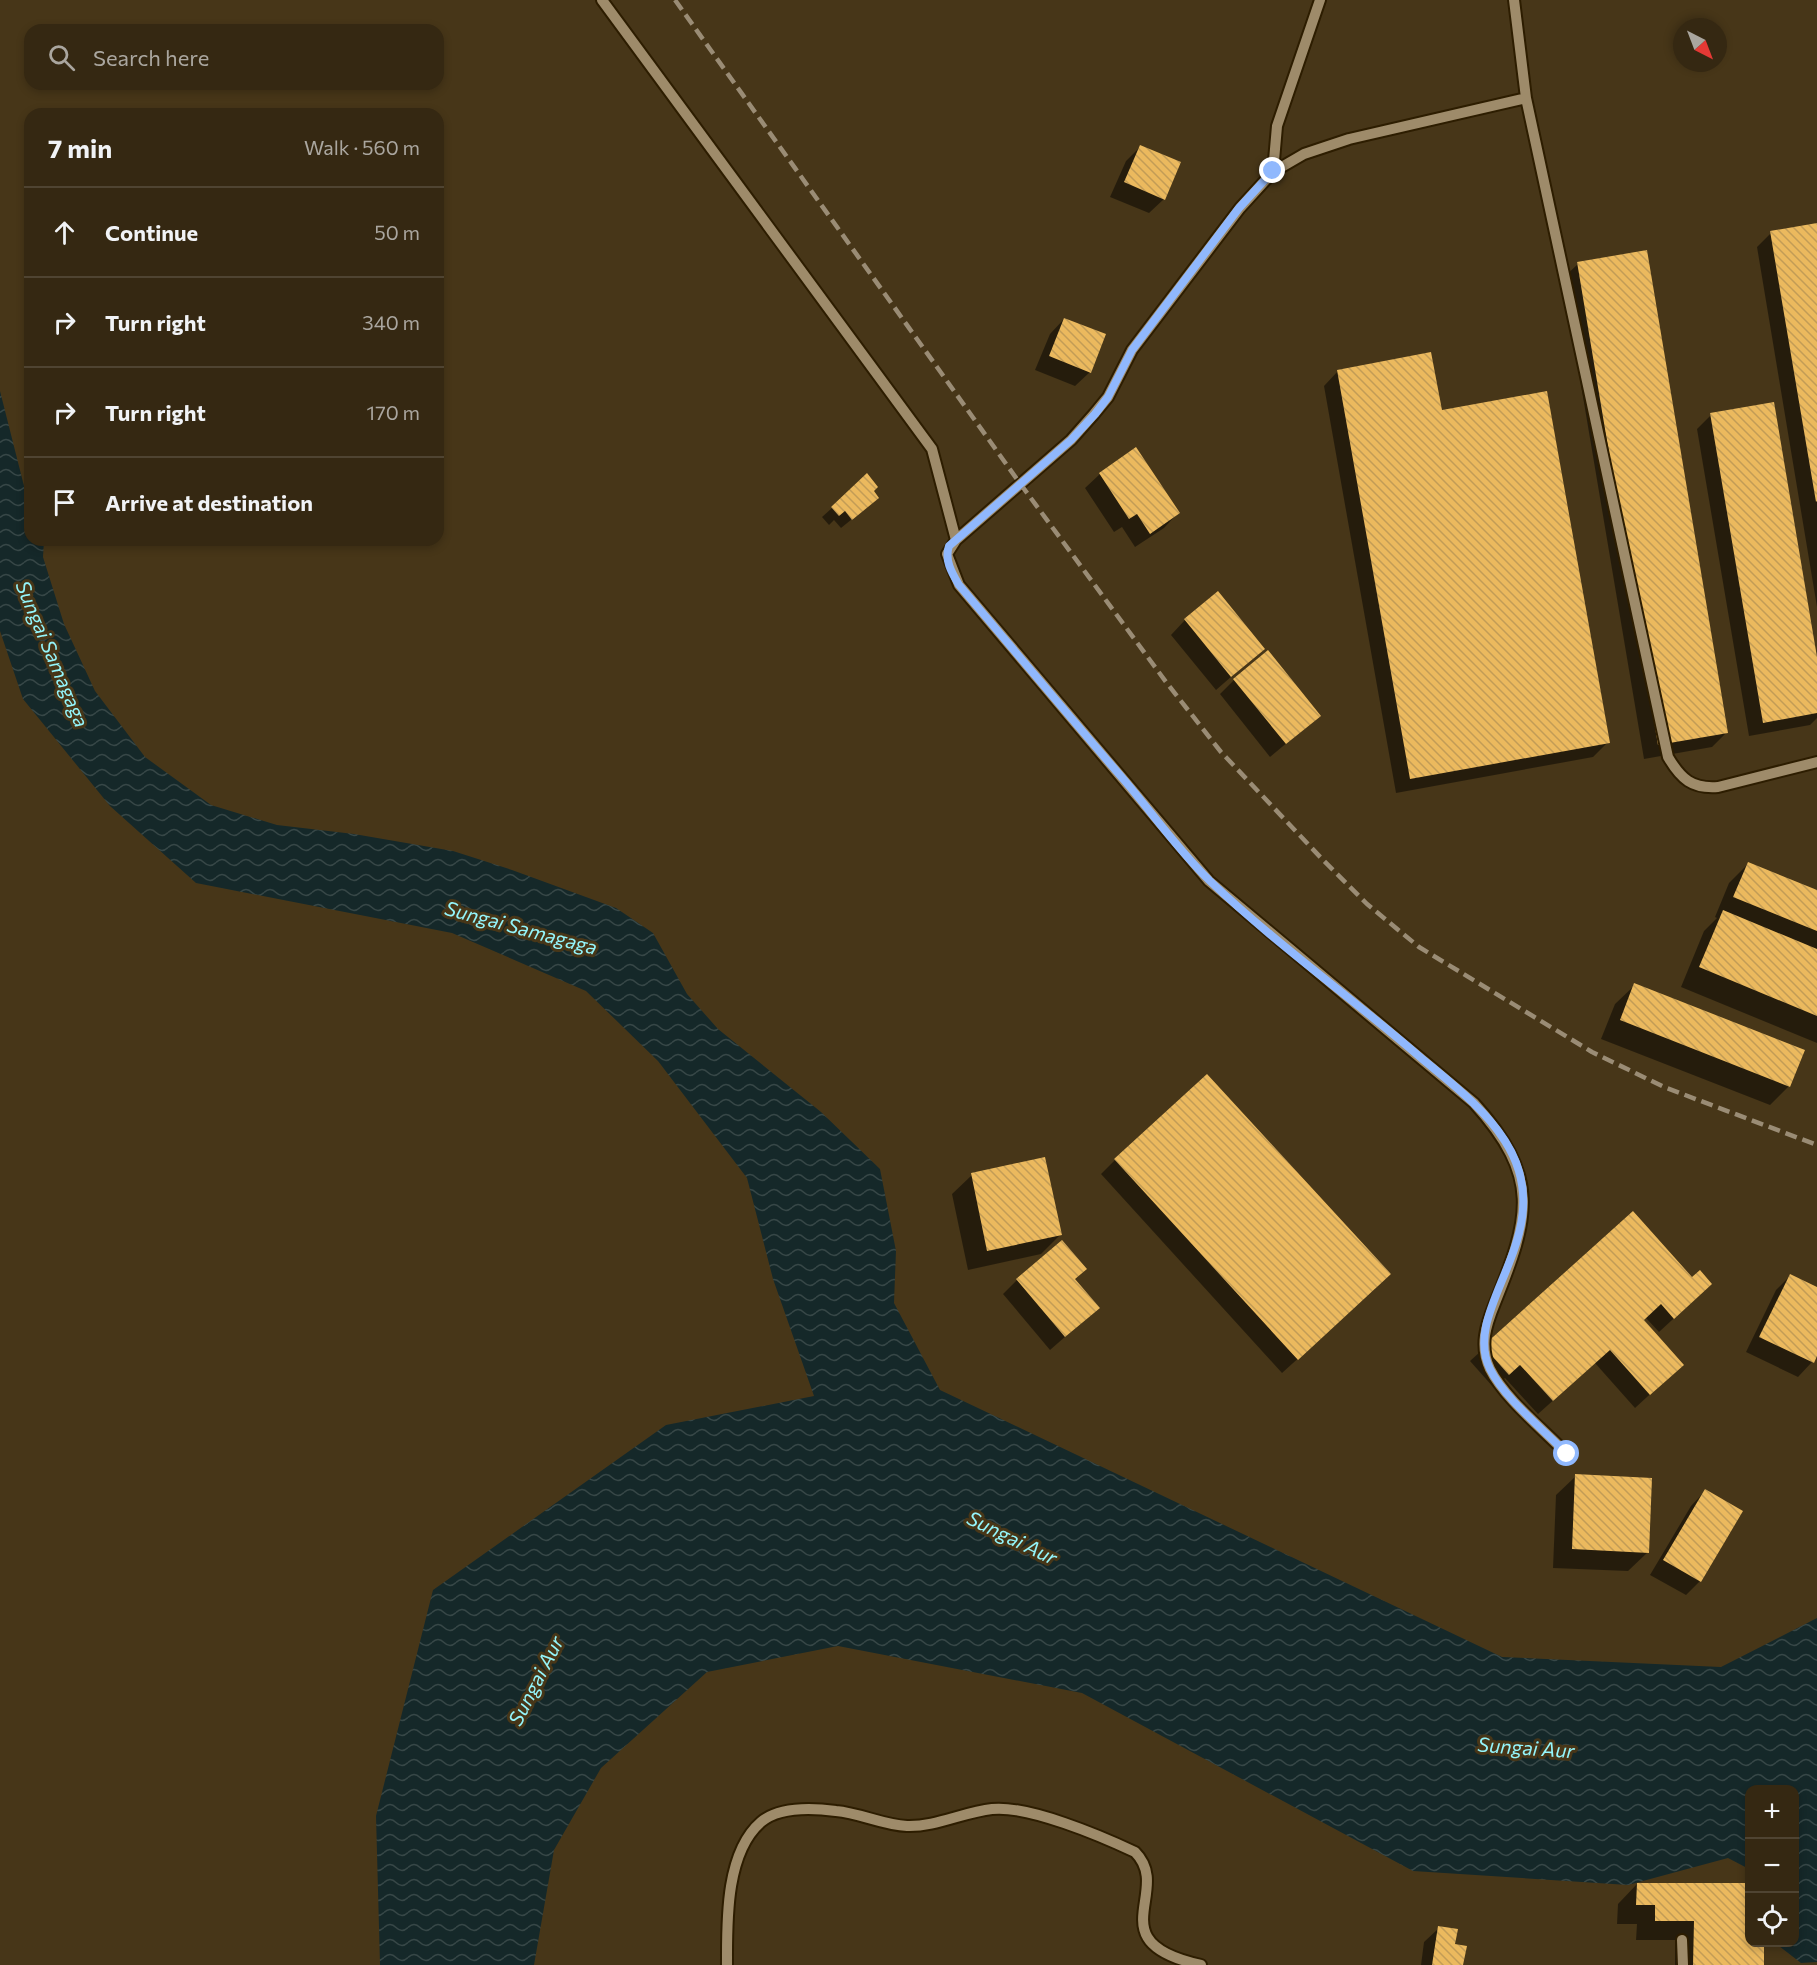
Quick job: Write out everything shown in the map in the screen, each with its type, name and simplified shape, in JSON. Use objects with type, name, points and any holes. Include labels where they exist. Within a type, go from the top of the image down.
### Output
[{"type":"lane","points":[[602,0],[932,449],[956,540]]},
{"type":"lane","points":[[1273,171],[1276,126],[1320,0]]},
{"type":"lane","points":[[1514,0],[1526,98],[1668,757],[1688,783],[1704,788],[1817,762]]},
{"type":"lane","points":[[1526,98],[1349,139],[1304,154],[1273,171],[1239,208],[1132,350],[1108,397],[1095,414],[1071,440],[956,540],[947,554],[959,585],[1209,881],[1269,933],[1355,1000],[1474,1103],[1507,1143],[1521,1173],[1524,1196],[1523,1215],[1514,1252],[1487,1321],[1484,1349],[1490,1368],[1503,1388],[1567,1454]]},
{"type":"lane","points":[[727,1965],[727,1921],[731,1884],[748,1840],[761,1822],[778,1813],[794,1810],[826,1810],[909,1826],[992,1809],[1013,1809],[1135,1852],[1144,1862],[1147,1870],[1142,1912],[1143,1927],[1148,1939],[1160,1951],[1176,1960],[1202,1965]]},
{"type":"lane","points":[[1682,1941],[1683,1965]]},
{"type":"water","points":[[0,391],[24,486],[24,546],[44,546],[43,557],[64,624],[95,691],[145,757],[211,805],[277,825],[354,834],[453,851],[616,908],[653,933],[687,994],[718,1029],[821,1112],[880,1169],[896,1251],[894,1303],[940,1390],[1502,1657],[1721,1667],[1817,1618],[1817,1962],[1801,1963],[1780,1947],[1799,1947],[1799,1785],[1745,1785],[1745,1867],[1728,1858],[1628,1885],[1413,1871],[1082,1693],[838,1646],[707,1672],[601,1768],[554,1850],[534,1965],[380,1965],[376,1816],[433,1590],[666,1425],[814,1396],[773,1279],[747,1178],[658,1061],[586,991],[452,933],[196,883],[110,806],[23,699],[0,631]]},
{"type":"building","points":[[1140,145],[1181,162],[1165,200],[1124,182]]},
{"type":"building","points":[[1817,223],[1817,501],[1816,502],[1770,231]]},
{"type":"building","points":[[1647,250],[1728,733],[1658,745],[1577,262]]},
{"type":"building","points":[[1064,318],[1106,334],[1091,373],[1049,356]]},
{"type":"building","points":[[1431,352],[1442,410],[1547,391],[1610,743],[1410,779],[1337,370]]},
{"type":"building","points":[[1774,402],[1817,657],[1817,713],[1763,723],[1710,413]]},
{"type":"building","points":[[1136,447],[1180,513],[1150,534],[1137,514],[1129,519],[1099,473]]},
{"type":"building","points":[[867,473],[878,487],[874,491],[879,498],[852,520],[845,511],[839,516],[831,507]]},
{"type":"building","points":[[1218,591],[1265,649],[1231,677],[1184,619]]},
{"type":"building","points":[[1268,650],[1321,716],[1286,744],[1233,679]]},
{"type":"building","points":[[1748,862],[1817,890],[1817,931],[1733,897]]},
{"type":"building","points":[[1723,910],[1817,949],[1817,1016],[1699,967]]},
{"type":"building","points":[[1634,983],[1805,1050],[1790,1087],[1620,1020]]},
{"type":"building","points":[[1207,1074],[1391,1274],[1298,1360],[1114,1159]]},
{"type":"building","points":[[1045,1157],[1062,1235],[987,1251],[971,1173]]},
{"type":"building","points":[[1633,1211],[1692,1277],[1700,1270],[1712,1284],[1674,1319],[1661,1304],[1644,1320],[1684,1365],[1650,1395],[1610,1350],[1553,1401],[1520,1365],[1509,1375],[1483,1346]]},
{"type":"building","points":[[1062,1240],[1087,1269],[1075,1279],[1100,1308],[1065,1337],[1016,1279]]},
{"type":"building","points":[[1790,1274],[1817,1287],[1817,1356],[1814,1363],[1759,1337]]},
{"type":"building","points":[[1575,1474],[1652,1478],[1649,1553],[1572,1549]]},
{"type":"building","points":[[1705,1489],[1743,1511],[1701,1582],[1663,1560]]},
{"type":"building","points":[[1637,1883],[1745,1883],[1745,1947],[1764,1947],[1764,1965],[1693,1965],[1694,1921],[1655,1921],[1655,1905],[1636,1905]]},
{"type":"building","points":[[1438,1926],[1458,1929],[1455,1944],[1467,1946],[1463,1965],[1432,1965]]},
{"type":"railway","points":[[675,0],[1019,482],[1166,682],[1221,752],[1323,860],[1367,904],[1419,947],[1592,1052],[1664,1087],[1817,1145]]},
{"type":"route","points":[[1273,171],[1239,208],[1132,350],[1108,397],[1095,414],[1071,440],[1019,482],[949,546],[948,562],[959,585],[1209,881],[1269,933],[1355,1000],[1474,1103],[1507,1143],[1521,1173],[1524,1196],[1523,1215],[1508,1270],[1487,1321],[1484,1349],[1490,1368],[1503,1388],[1567,1454]]},
{"type":"water label","name":"Sungai Samagaga","points":[[52,654]]},
{"type":"water label","name":"Sungai Samagaga","points":[[521,928]]},
{"type":"water label","name":"Sungai Aur","points":[[1012,1538]]},
{"type":"water label","name":"Sungai Aur","points":[[536,1681]]},
{"type":"water label","name":"Sungai Aur","points":[[1526,1748]]}]
